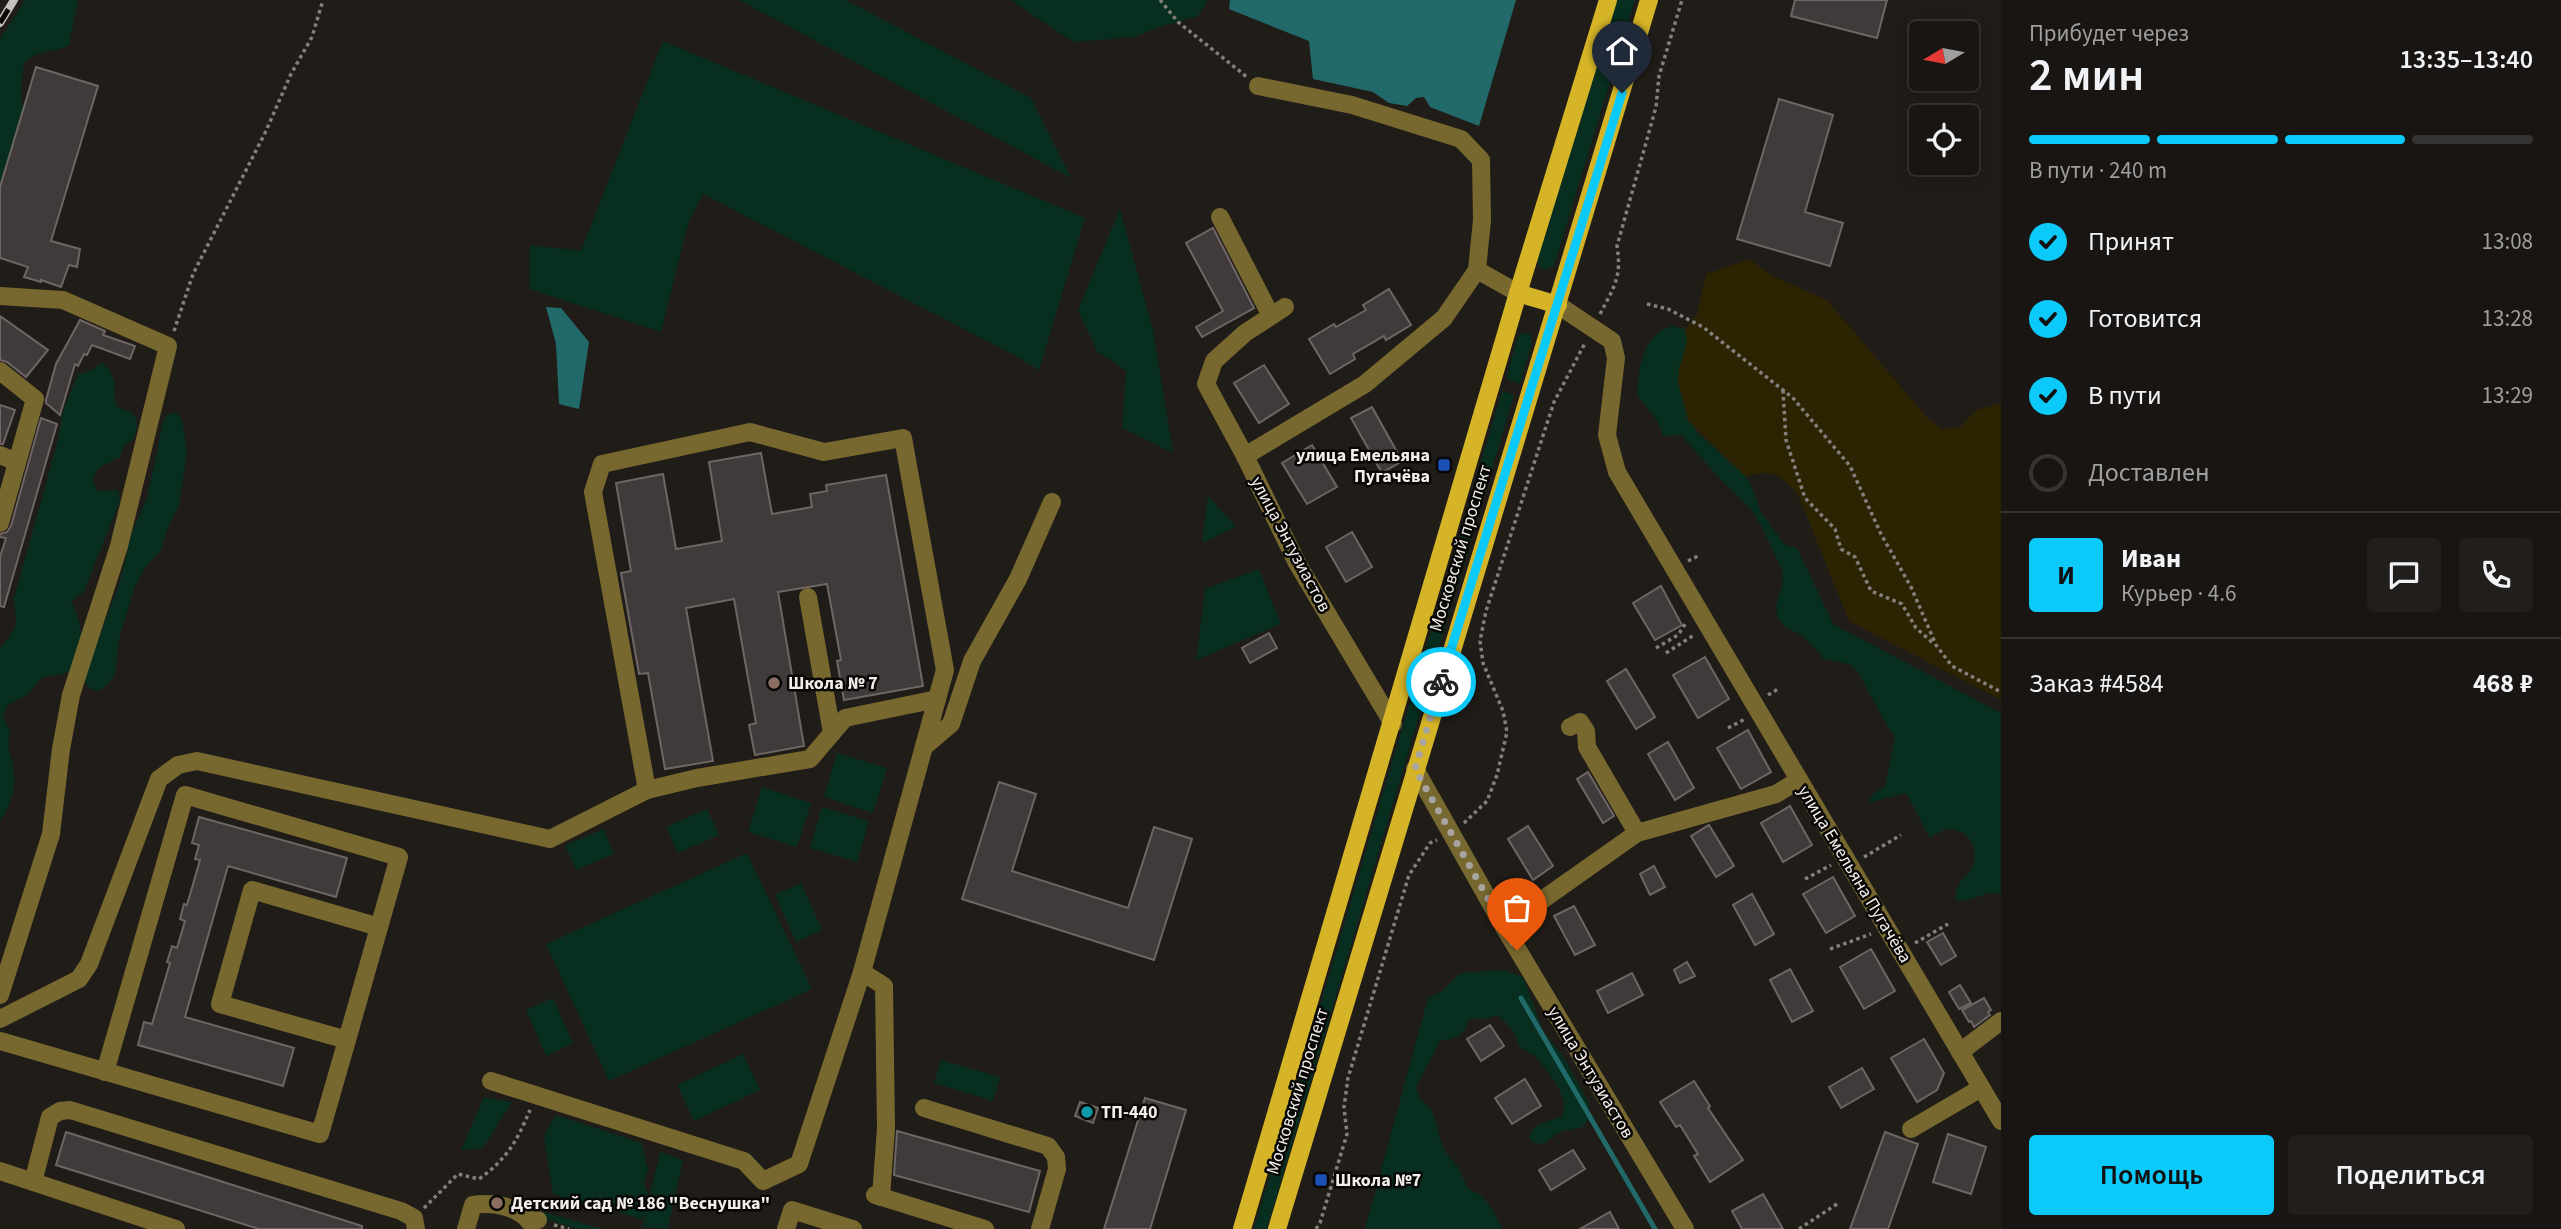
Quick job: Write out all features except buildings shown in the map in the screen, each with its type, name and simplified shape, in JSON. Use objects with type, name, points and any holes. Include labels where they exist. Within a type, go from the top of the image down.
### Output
[{"type":"main road","name":"Московский проспект","points":[[1242,1229],[1518,293],[1608,0]]},
{"type":"main road","name":"Московский проспект","points":[[1277,1229],[1649,0]]},
{"type":"main road","points":[[1518,293],[1558,305]]},
{"type":"street","points":[[1245,456],[1365,384],[1444,318],[1477,270],[1482,220],[1482,160],[1461,139],[1352,105],[1258,86]]},
{"type":"street","name":"улица Энтузиастов","points":[[1220,217],[1278,311],[1245,333],[1214,361],[1206,384],[1245,456],[1297,563],[1393,724]]},
{"type":"street","points":[[1477,270],[1518,293]]},
{"type":"street","points":[[0,296],[63,300],[168,346],[119,546],[71,695],[61,749],[51,834],[0,995]]},
{"type":"street","name":"улица Емельяна Пугачёва","points":[[1558,305],[1612,341],[1616,358],[1607,435],[1617,472],[2001,1121]]},
{"type":"street","points":[[0,371],[34,399],[8,459],[0,523]]},
{"type":"street","points":[[491,1081],[744,1161],[763,1181],[799,1164],[862,972],[945,670],[903,438],[824,452],[750,432],[602,464],[593,492],[647,790]]},
{"type":"street","points":[[924,747],[951,724],[972,661],[1018,579],[1052,502]]},
{"type":"street","points":[[808,597],[832,733]]},
{"type":"street","points":[[0,1019],[79,979],[89,964],[159,779],[178,765],[197,761],[550,839],[647,790],[697,778],[810,759],[845,718],[937,699]]},
{"type":"street","points":[[1570,727],[1580,722],[1586,731],[1587,747],[1637,833]]},
{"type":"street","name":"улица Энтузиастов","points":[[1415,769],[1504,927],[1682,1228]]},
{"type":"street","points":[[1504,927],[1637,833],[1776,794],[1799,780]]},
{"type":"street","points":[[0,1041],[105,1072],[320,1134],[399,857],[185,795],[105,1072]]},
{"type":"street","points":[[347,1041],[220,1004],[241,928],[252,890],[379,927]]},
{"type":"street","points":[[862,972],[884,986],[886,1128],[878,1196],[985,1229]]},
{"type":"street","points":[[1960,1052],[2001,1021]]},
{"type":"street","points":[[1911,1129],[1981,1088]]},
{"type":"street","points":[[924,1108],[1048,1146],[1056,1157],[1057,1169],[1040,1229]]},
{"type":"street","points":[[33,1182],[50,1117],[60,1111],[70,1110],[401,1211],[415,1223]]},
{"type":"street","points":[[0,1171],[176,1229]]},
{"type":"street","points":[[466,1229],[473,1205],[487,1203],[521,1212],[531,1223]]},
{"type":"street","points":[[786,1229],[792,1210],[853,1229]]},
{"type":"path","points":[[168,346],[193,274],[265,133],[291,74],[312,37],[323,0]]},
{"type":"path","points":[[1160,0],[1178,22],[1258,86]]},
{"type":"path","points":[[1316,1229],[1347,1134],[1344,1107],[1348,1078],[1409,875],[1430,843],[1452,832],[1487,800],[1505,750],[1507,732],[1503,711],[1483,663],[1480,641],[1486,611],[1554,402],[1615,284],[1620,267],[1616,246],[1656,107],[1659,76],[1682,0]]},
{"type":"path","points":[[1647,304],[1668,309],[1703,327],[1793,398],[1850,466],[1881,534],[1911,587],[1936,645]]},
{"type":"path","points":[[1783,390],[1786,440],[1805,498],[1835,529],[1841,549],[1855,557],[1871,591],[1902,604],[1916,628],[1936,645],[1952,666],[2001,692]]},
{"type":"path","points":[[1656,648],[1678,635],[1699,609]]},
{"type":"path","points":[[1666,653],[1709,625]]},
{"type":"path","points":[[1805,879],[1901,835]]},
{"type":"path","points":[[1901,951],[1948,924]]},
{"type":"path","points":[[1830,949],[1888,930]]},
{"type":"path","points":[[415,1223],[458,1174],[479,1179],[500,1164],[521,1131],[536,1095]]},
{"type":"path","points":[[1799,1229],[1837,1204]]},
{"type":"green space","points":[[25,0],[78,0],[69,45],[37,54],[24,62],[21,88],[23,112],[0,187],[0,39]]},
{"type":"green space","points":[[739,0],[846,0],[1031,98],[1071,178]]},
{"type":"green space","points":[[1011,0],[1208,0],[1198,16],[1153,29],[1136,37],[1073,42]]},
{"type":"green space","points":[[1616,0],[1635,0],[1554,266],[1545,270],[1540,267],[1537,258]]},
{"type":"green space","points":[[663,41],[1085,218],[1039,370],[703,194],[688,224],[661,332],[529,289],[530,245],[581,251]]},
{"type":"green space","points":[[1120,209],[1153,330],[1173,453],[1122,428],[1126,371],[1097,351],[1078,310]]},
{"type":"green space","points":[[1673,326],[1685,329],[1688,341],[1679,369],[1696,431],[1745,476],[1761,512],[1784,544],[1797,548],[1833,624],[2001,713],[2001,894],[1955,900],[1958,886],[1972,869],[1974,861],[1975,851],[1969,838],[1957,830],[1949,829],[1930,838],[1906,793],[1868,803],[1874,793],[1885,787],[1895,736],[1858,672],[1849,664],[1824,659],[1808,641],[1786,628],[1778,618],[1776,606],[1783,581],[1782,570],[1750,508],[1681,435],[1663,436],[1657,420],[1637,395],[1644,353],[1655,336]]},
{"type":"green space","points":[[1521,333],[1530,334],[1532,342],[1520,384],[1506,379]]},
{"type":"green space","points":[[102,362],[113,378],[117,407],[135,416],[136,432],[134,439],[124,446],[120,457],[99,468],[92,480],[98,491],[118,490],[120,501],[84,591],[71,602],[80,628],[78,658],[67,672],[41,679],[29,693],[9,705],[3,715],[10,732],[14,784],[11,799],[0,821],[0,648],[16,624],[14,598],[56,447],[64,408],[78,374],[91,371]]},
{"type":"green space","points":[[1502,391],[1514,395],[1267,1229],[1254,1229]]},
{"type":"green space","points":[[175,412],[182,419],[187,452],[179,505],[160,552],[147,565],[135,586],[120,635],[115,675],[103,689],[95,691],[87,686],[84,677],[120,582],[131,535],[147,498],[163,423],[166,415]]},
{"type":"green space","points":[[1208,496],[1236,527],[1202,543]]},
{"type":"green space","points":[[1259,569],[1281,624],[1196,660],[1205,589]]},
{"type":"green space","points":[[837,753],[887,768],[873,813],[824,797]]},
{"type":"green space","points":[[762,787],[811,803],[797,847],[748,832]]},
{"type":"green space","points":[[822,807],[869,821],[857,862],[810,848]]},
{"type":"green space","points":[[707,809],[719,835],[678,853],[666,827]]},
{"type":"green space","points":[[604,829],[614,854],[576,870],[565,845]]},
{"type":"green space","points":[[747,853],[812,989],[609,1081],[546,944]]},
{"type":"green space","points":[[801,883],[822,930],[796,942],[775,895]]},
{"type":"green space","points":[[1504,970],[1523,977],[1544,1033],[1563,1056],[1589,1103],[1590,1117],[1583,1127],[1560,1132],[1544,1144],[1533,1143],[1529,1137],[1535,1128],[1563,1115],[1564,1102],[1557,1084],[1536,1057],[1519,1046],[1514,1032],[1498,1015],[1485,1019],[1469,1019],[1460,1035],[1441,1040],[1416,1087],[1420,1099],[1434,1115],[1445,1151],[1459,1169],[1468,1189],[1481,1195],[1503,1229],[1365,1229],[1428,998],[1442,991],[1460,973]]},
{"type":"green space","points":[[553,998],[573,1043],[546,1056],[526,1010]]},
{"type":"green space","points":[[743,1054],[760,1090],[694,1121],[677,1085]]},
{"type":"green space","points":[[941,1060],[1000,1077],[993,1101],[934,1083]]},
{"type":"green space","points":[[484,1097],[512,1102],[483,1148],[461,1150]]},
{"type":"green space","points":[[556,1115],[642,1143],[648,1169],[644,1182],[649,1198],[660,1152],[683,1160],[668,1229],[643,1227],[645,1214],[642,1219],[553,1194],[544,1136]]},
{"type":"green space","points":[[540,1211],[603,1229],[579,1229],[539,1217]]},
{"type":"sand","points":[[1750,259],[1771,275],[1827,300],[1926,416],[1941,429],[1960,427],[1976,410],[2001,403],[2001,700],[1849,621],[1798,495],[1775,475],[1763,473],[1745,476],[1688,421],[1678,382],[1679,369],[1687,342],[1685,329],[1697,315],[1706,274]]},
{"type":"water","points":[[1230,0],[1516,0],[1479,126],[1430,107],[1424,97],[1416,98],[1407,106],[1389,103],[1373,92],[1313,79],[1309,41],[1229,9]]},
{"type":"water","points":[[546,307],[561,308],[589,342],[579,409],[559,404],[556,344]]},
{"type":"waterway","points":[[1521,998],[1655,1229]]},
{"type":"railway","points":[[0,23],[14,0]]},
{"type":"way so far","points":[[1441,682],[1415,769],[1517,950]]},
{"type":"place","name":"улица Емельяна Пугачёва","points":[[1444,465]]},
{"type":"place","name":"Школа № 7","points":[[774,683]]},
{"type":"place","name":"ТП-440","points":[[1087,1112]]},
{"type":"place","name":"Школа №7","points":[[1321,1180]]},
{"type":"place","name":"Детский сад № 186 \"Веснушка\"","points":[[497,1203]]},
{"type":"route","points":[[1441,682],[1622,93]]}]
